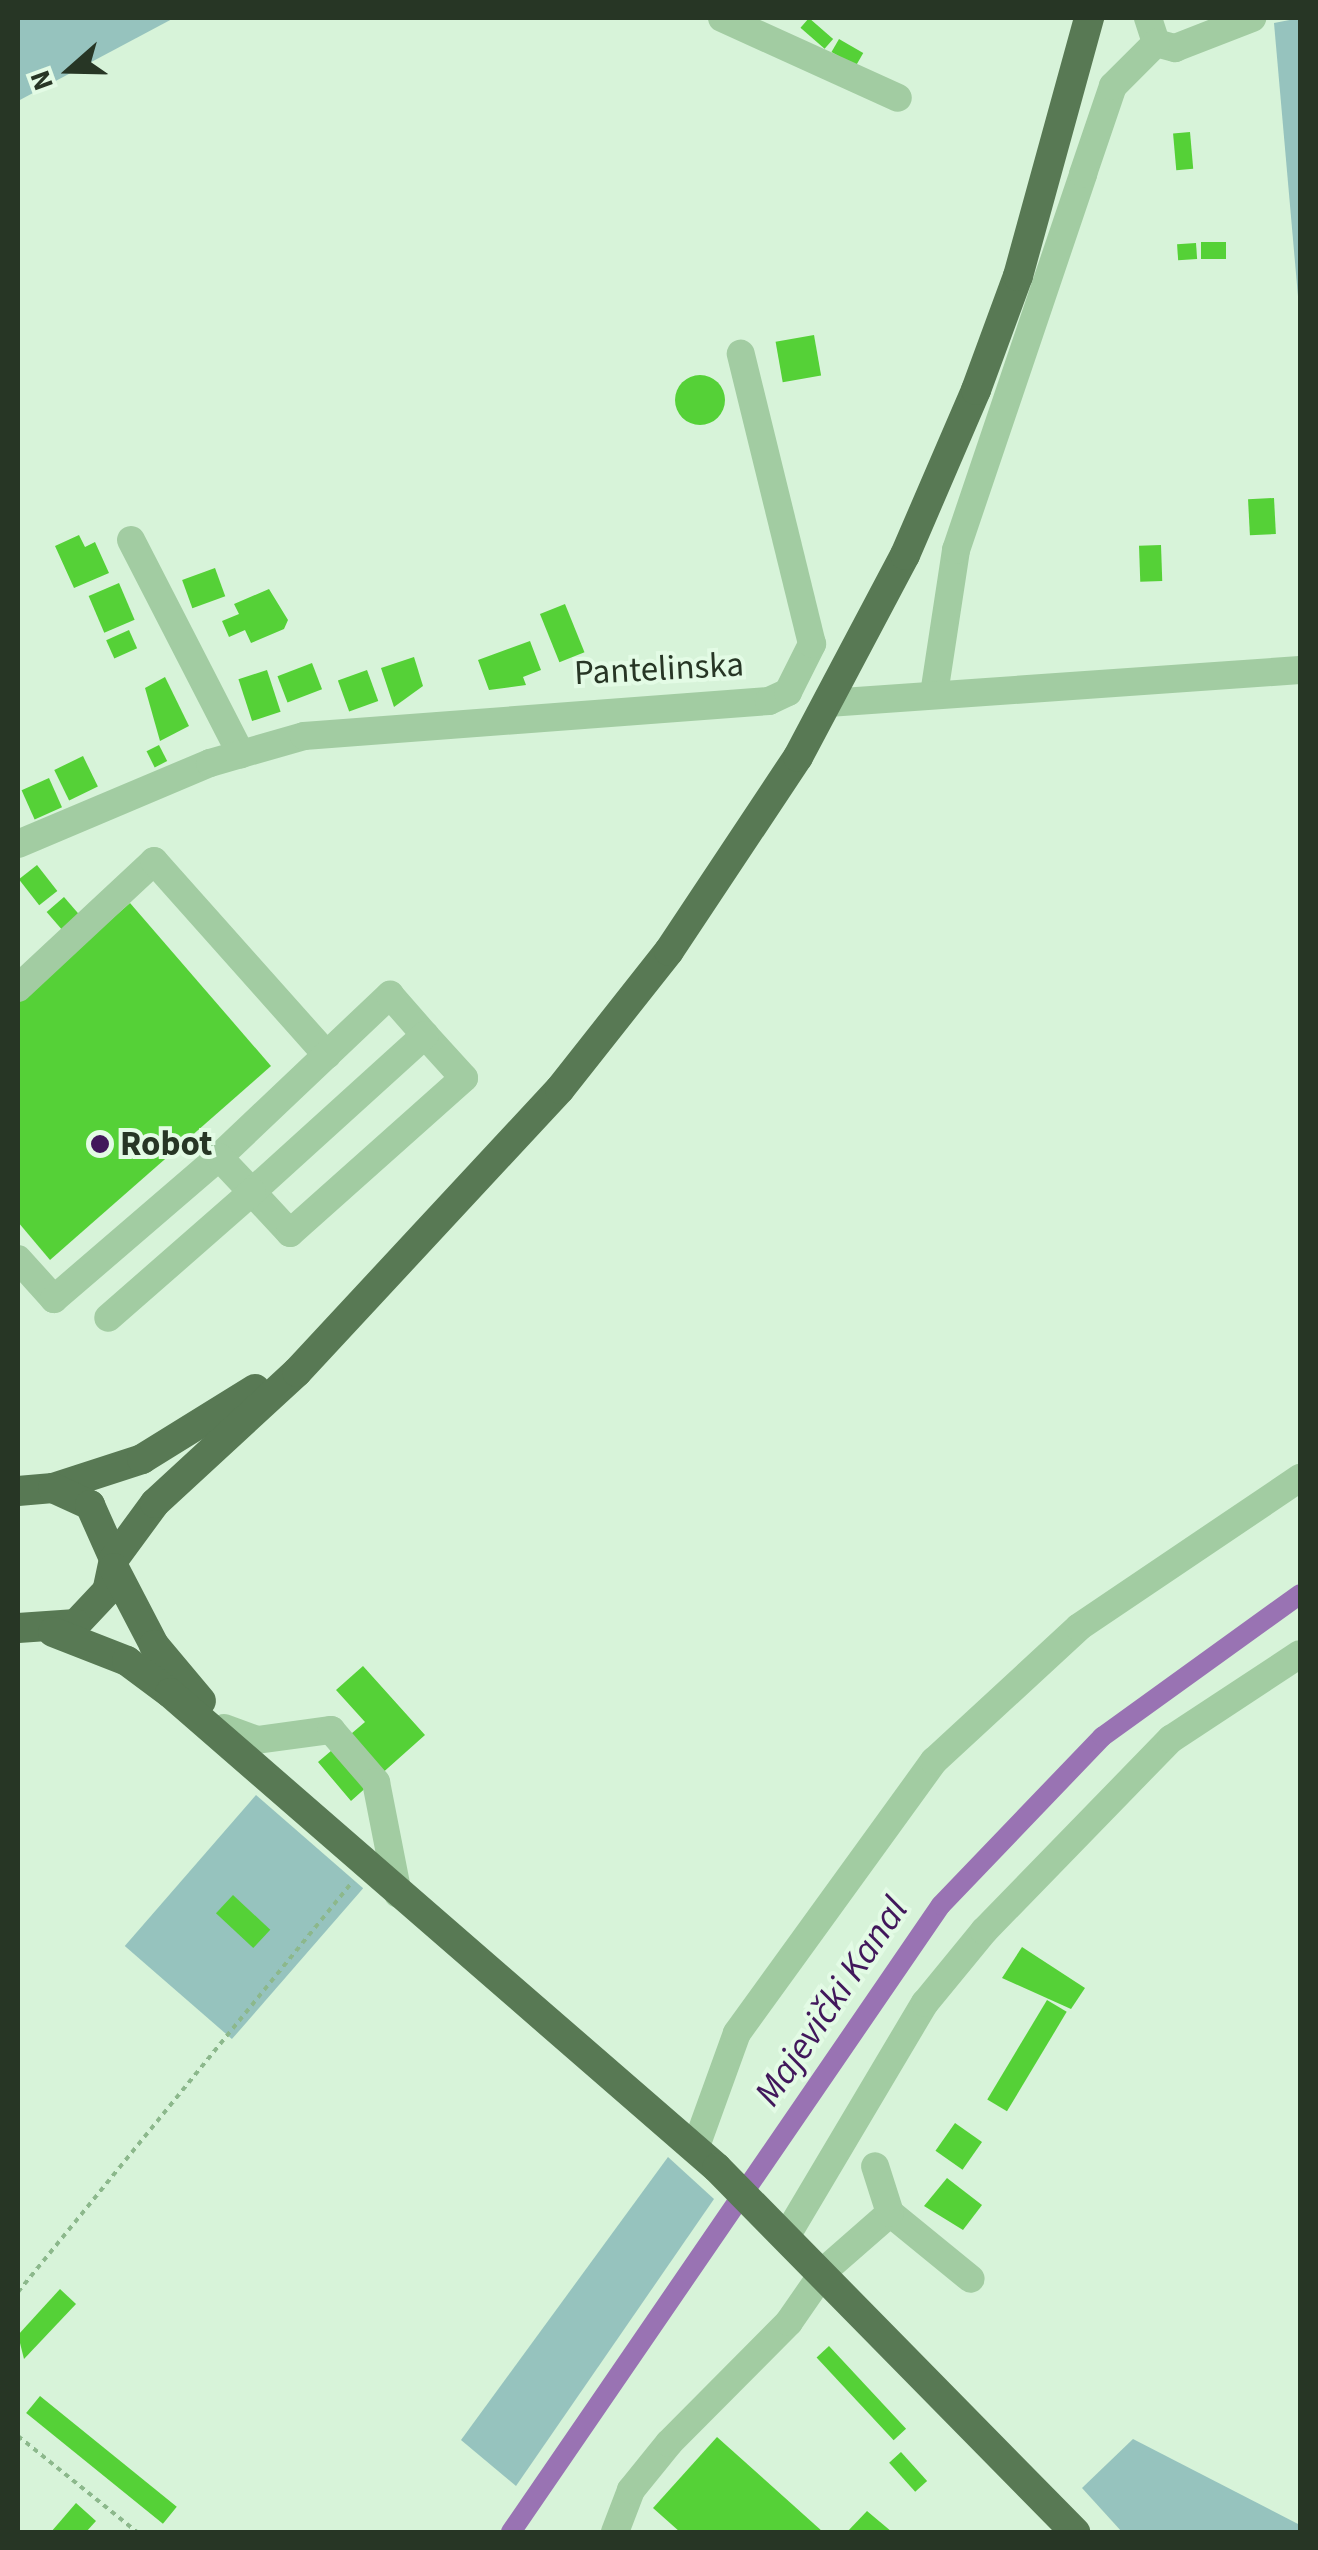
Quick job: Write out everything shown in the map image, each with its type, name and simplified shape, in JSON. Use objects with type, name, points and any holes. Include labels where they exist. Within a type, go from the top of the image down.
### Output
[{"type":"main road","points":[[18,1656],[38,1631],[94,1610],[114,1564],[155,1503],[297,1372],[338,1321],[485,1173],[635,997],[828,704],[976,390],[1018,276],[1089,18]]},
{"type":"main road","points":[[33,1485],[188,1434],[338,1321]]},
{"type":"main road","points":[[33,1485],[90,1505],[154,1645],[265,1774]]},
{"type":"main road","points":[[38,1631],[126,1661],[265,1774],[765,2212],[1075,2532]]},
{"type":"street","points":[[722,18],[898,98]]},
{"type":"street","points":[[934,694],[956,550],[1113,86],[1152,30],[1175,48],[1252,18]]},
{"type":"street","name":"Pantelinska","points":[[18,844],[241,754],[304,736],[769,702],[788,692],[812,644],[741,354]]},
{"type":"street","points":[[131,540],[241,754]]},
{"type":"street","points":[[828,704],[1300,670]]},
{"type":"street","points":[[18,988],[154,862],[326,1055]]},
{"type":"street","points":[[18,1258],[54,1299],[218,1157],[390,995],[464,1078],[290,1233],[218,1157]]},
{"type":"street","points":[[108,1318],[425,1035]]},
{"type":"street","points":[[706,2158],[737,2033],[934,1760],[1079,1627],[1300,1478]]},
{"type":"street","points":[[787,2235],[925,2003],[984,1931],[1171,1739],[1300,1654]]},
{"type":"street","points":[[224,1728],[257,1740],[331,1730],[376,1782],[398,1894]]},
{"type":"street","points":[[874,2166],[890,2214],[971,2279]]},
{"type":"street","points":[[615,2532],[631,2490],[789,2322],[824,2270],[890,2214]]},
{"type":"path","points":[[18,2292],[366,1866]]},
{"type":"path","points":[[18,2436],[137,2532]]},
{"type":"shaded area","points":[[18,18],[174,18],[18,101]]},
{"type":"shaded area","points":[[1300,18],[1300,319],[1274,23]]},
{"type":"shaded area","points":[[256,1795],[363,1888],[232,2039],[125,1946]]},
{"type":"shaded area","points":[[668,2157],[714,2199],[516,2486],[461,2440]]},
{"type":"shaded area","points":[[1133,2439],[1300,2525],[1300,2532],[1122,2532],[1082,2488]]},
{"type":"building","points":[[809,18],[833,39],[825,49],[800,28]]},
{"type":"building","points":[[839,39],[863,53],[856,66],[832,52]]},
{"type":"building","points":[[1190,132],[1193,169],[1176,170],[1173,133]]},
{"type":"building","points":[[1201,242],[1226,242],[1226,259],[1201,259]]},
{"type":"building","points":[[1196,243],[1197,259],[1178,260],[1177,244]]},
{"type":"building","points":[[814,335],[821,375],[783,382],[776,342]]},
{"type":"building","points":[[700,375],[718,382],[725,400],[718,418],[700,425],[682,418],[675,400],[682,382]]},
{"type":"building","points":[[1274,498],[1276,534],[1250,535],[1248,499]]},
{"type":"building","points":[[79,535],[85,547],[95,542],[109,573],[74,588],[55,546]]},
{"type":"building","points":[[1161,545],[1162,581],[1140,582],[1139,546]]},
{"type":"building","points":[[215,568],[225,596],[192,608],[182,580]]},
{"type":"building","points":[[119,583],[135,620],[104,633],[89,596]]},
{"type":"building","points":[[269,589],[288,620],[284,629],[251,643],[245,630],[229,637],[222,621],[239,614],[234,604]]},
{"type":"building","points":[[565,604],[584,652],[559,662],[540,614]]},
{"type":"building","points":[[129,630],[137,648],[114,658],[106,640]]},
{"type":"building","points":[[530,641],[541,670],[523,677],[526,685],[489,690],[478,660]]},
{"type":"building","points":[[414,657],[423,686],[394,707],[381,668]]},
{"type":"building","points":[[312,663],[322,689],[287,702],[277,676]]},
{"type":"building","points":[[267,670],[281,712],[252,721],[238,679]]},
{"type":"building","points":[[367,670],[378,701],[349,712],[338,681]]},
{"type":"building","points":[[165,677],[189,726],[160,741],[145,688]]},
{"type":"building","points":[[159,745],[167,761],[155,767],[147,751]]},
{"type":"building","points":[[83,756],[98,787],[69,801],[54,770]]},
{"type":"building","points":[[49,778],[62,807],[35,819],[22,790]]},
{"type":"building","points":[[37,865],[57,891],[39,905],[19,879]]},
{"type":"building","points":[[64,897],[84,920],[66,935],[47,912]]},
{"type":"building","name":"Robot","points":[[130,903],[271,1066],[50,1260],[18,1222],[18,1001]]},
{"type":"building","points":[[363,1666],[425,1735],[351,1801],[318,1762],[365,1722],[336,1690]]},
{"type":"building","points":[[233,1895],[270,1930],[253,1948],[216,1913]]},
{"type":"building","points":[[1022,1947],[1085,1988],[1071,2009],[1002,1978]]},
{"type":"building","points":[[1047,2000],[1067,2012],[1007,2111],[987,2099]]},
{"type":"building","points":[[955,2123],[982,2142],[963,2170],[935,2151]]},
{"type":"building","points":[[947,2178],[982,2205],[963,2230],[924,2206]]},
{"type":"building","points":[[60,2289],[76,2304],[24,2359],[18,2335]]},
{"type":"building","points":[[829,2346],[906,2429],[894,2440],[817,2358]]},
{"type":"building","points":[[40,2396],[177,2507],[163,2524],[26,2413]]},
{"type":"building","points":[[717,2437],[823,2532],[680,2532],[653,2508]]},
{"type":"building","points":[[901,2452],[927,2481],[915,2492],[889,2463]]},
{"type":"building","points":[[76,2503],[96,2521],[86,2532],[51,2532]]},
{"type":"building","points":[[867,2511],[892,2532],[847,2532]]},
{"type":"waterway","name":"Majevički Kanal","points":[[511,2532],[941,1905],[1102,1737],[1300,1594]]},
{"type":"place","name":"Robot","points":[[100,1144]]}]
